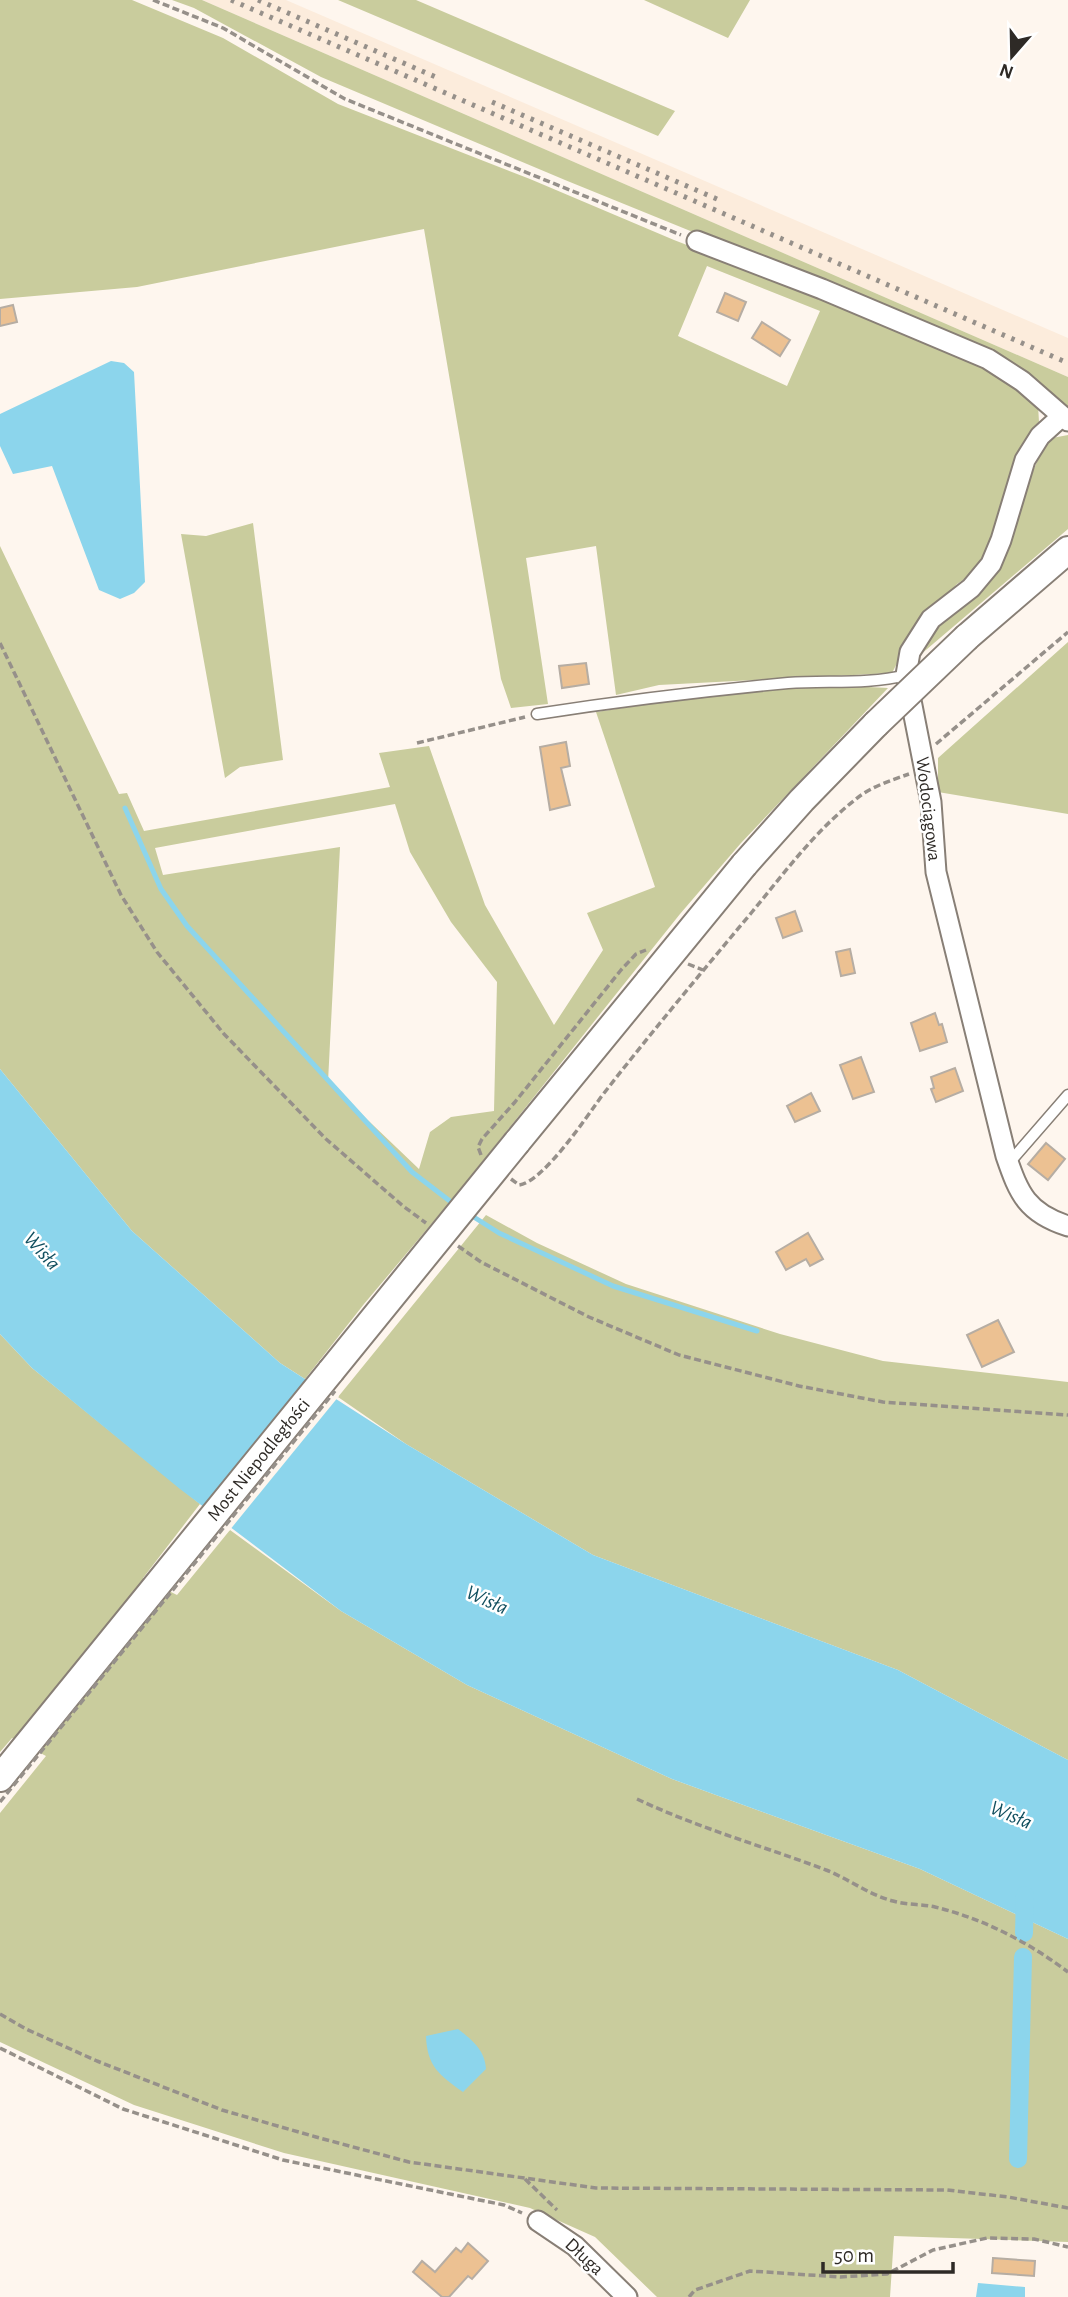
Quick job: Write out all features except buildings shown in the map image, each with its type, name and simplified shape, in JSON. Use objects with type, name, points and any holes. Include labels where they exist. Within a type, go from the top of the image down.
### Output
[{"type":"main road","name":"Most Niepodległości","points":[[0,1778],[744,865],[876,724],[967,637],[1068,550]]},
{"type":"street","points":[[697,241],[822,289],[988,359],[1022,381],[1065,419]]},
{"type":"street","name":"Wodociągowa","points":[[1065,419],[1040,436],[1025,460],[991,564],[971,588],[931,619],[910,652],[906,675],[930,802],[936,872],[1009,1163],[1019,1193],[1036,1211],[1068,1226]]},
{"type":"street","name":"Długa","points":[[538,2221],[575,2246],[584,2258],[626,2297]]},
{"type":"lane","points":[[537,714],[649,697],[792,683],[886,680],[906,675]]},
{"type":"lane","points":[[1009,1163],[1068,1095]]},
{"type":"path","points":[[153,0],[223,28],[345,99],[697,241]]},
{"type":"path","points":[[920,749],[940,742],[1068,632]]},
{"type":"path","points":[[0,643],[121,895],[157,952],[224,1034],[326,1139],[403,1206],[436,1230]]},
{"type":"path","points":[[417,743],[537,714]]},
{"type":"path","points":[[506,1181],[514,1171]]},
{"type":"path","points":[[458,1246],[481,1262],[589,1317],[679,1355],[799,1385],[883,1402],[1068,1415]]},
{"type":"path","points":[[0,1802],[341,1383]]},
{"type":"path","points":[[637,1799],[678,1819],[737,1837],[836,1874],[871,1893],[893,1901],[934,1907],[989,1925],[1035,1948],[1068,1972]]},
{"type":"path","points":[[0,2014],[26,2029],[97,2061],[222,2110],[409,2162],[596,2188],[947,2189],[1068,2208]]},
{"type":"path","points":[[0,2048],[123,2109],[283,2160],[504,2205],[538,2221]]},
{"type":"path","points":[[689,2297],[695,2290],[750,2271],[840,2277],[887,2274],[933,2250],[987,2238],[1034,2239],[1068,2247]]},
{"type":"shaded area","points":[[202,0],[286,0],[1068,338],[1068,377]]},
{"type":"green space","points":[[0,0],[132,0],[223,38],[338,104],[530,179],[674,240],[935,341],[974,359],[1038,405],[1039,422],[1024,444],[981,568],[957,584],[913,632],[892,673],[659,685],[616,695],[596,546],[526,558],[548,704],[511,708],[501,679],[424,229],[137,287],[0,299]],"holes":[[[707,266],[820,311],[787,386],[678,336]]]},
{"type":"green space","points":[[172,0],[202,0],[1068,377],[1068,414],[993,354],[565,180],[321,77],[194,8]]},
{"type":"green space","points":[[338,0],[416,0],[675,111],[658,136]]},
{"type":"green space","points":[[644,0],[750,0],[728,38]]},
{"type":"green space","points":[[1068,435],[1068,529],[913,661],[932,628],[974,592],[1008,552],[1033,471],[1047,439]]},
{"type":"green space","points":[[253,523],[283,760],[240,767],[225,778],[181,534],[206,536]]},
{"type":"green space","points":[[0,546],[119,794],[127,793],[144,831],[390,787],[379,753],[429,746],[485,905],[554,1025],[603,950],[587,913],[655,887],[596,712],[792,683],[888,688],[741,843],[680,914],[305,1379],[280,1363],[132,1231],[0,1069]],"holes":[[[395,804],[410,852],[451,922],[497,982],[494,1111],[451,1117],[430,1132],[419,1169],[328,1082],[340,847],[163,875],[155,848]]]},
{"type":"green space","points":[[1068,642],[1068,814],[938,792],[938,758]]},
{"type":"green space","points":[[486,1215],[537,1243],[626,1284],[780,1334],[883,1361],[1068,1382],[1068,1760],[898,1670],[593,1555],[406,1444],[338,1397]]},
{"type":"green space","points":[[0,1334],[32,1368],[200,1504],[143,1578],[177,1595],[230,1530],[341,1611],[467,1685],[672,1779],[920,1869],[1068,1939],[1068,2242],[894,2236],[890,2297],[657,2297],[595,2237],[530,2208],[284,2153],[134,2105],[0,2042],[0,1813],[46,1756],[12,1738],[0,1752]]},
{"type":"water","points":[[111,361],[124,363],[134,372],[145,582],[134,593],[120,599],[99,590],[52,466],[13,474],[0,446],[0,414]]},
{"type":"water","name":"Wisła","points":[[0,1069],[132,1231],[280,1363],[406,1444],[593,1555],[898,1670],[1068,1760],[1068,1939],[920,1869],[672,1779],[467,1685],[341,1611],[180,1489],[32,1368],[0,1334]]},
{"type":"water","points":[[458,2029],[473,2041],[480,2051],[486,2069],[463,2092],[436,2069],[429,2055],[426,2036]]},
{"type":"water","points":[[978,2283],[1025,2287],[1025,2297],[976,2297]]},
{"type":"pier","points":[[309,1377],[339,1396],[229,1531],[201,1509]]},
{"type":"waterway","points":[[125,808],[161,889],[187,926],[412,1172],[455,1205]]},
{"type":"waterway","points":[[469,1214],[499,1233],[613,1286],[757,1331]]},
{"type":"waterway","points":[[1024,1933],[1025,1895]]},
{"type":"waterway","points":[[1018,2159],[1023,1957]]},
{"type":"railway","points":[[231,0],[1068,363]]},
{"type":"railway","points":[[258,0],[438,78]]},
{"type":"railway","points":[[492,102],[717,199]]}]
